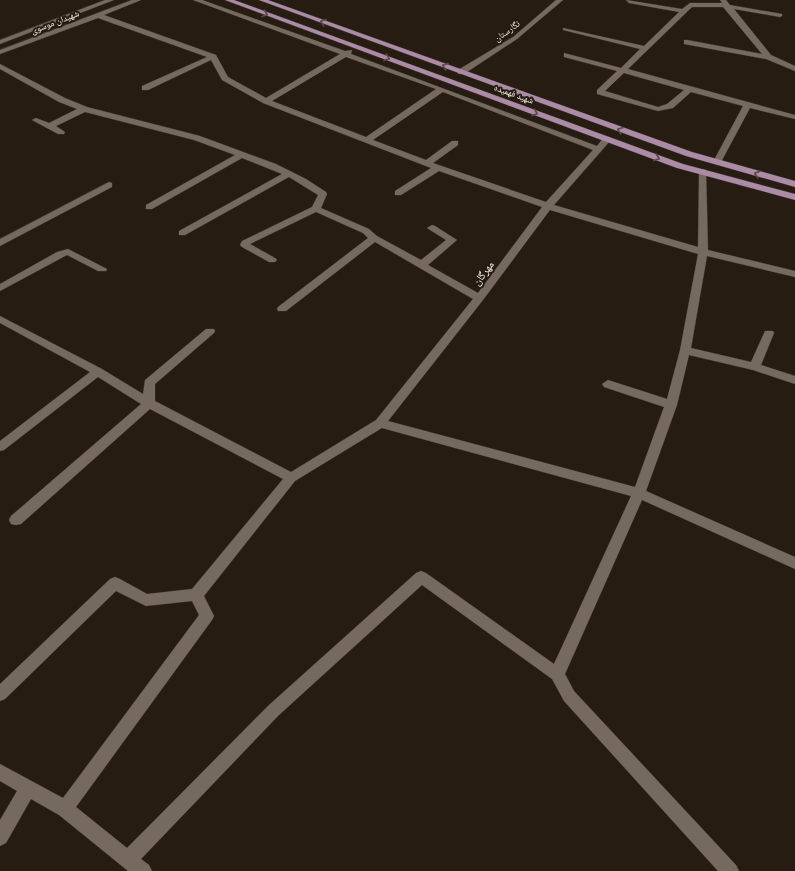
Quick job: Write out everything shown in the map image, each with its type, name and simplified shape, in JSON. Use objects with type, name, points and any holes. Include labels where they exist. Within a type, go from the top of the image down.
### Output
[{"type":"main road","name":"شهید فهمیده","points":[[228,0],[680,166],[795,197]]},
{"type":"main road","name":"شهید فهمیده","points":[[262,0],[641,137],[717,162],[795,184]]},
{"type":"main road","points":[[486,94],[499,92],[501,89],[499,86]]},
{"type":"main road","points":[[516,106],[518,99],[529,96]]},
{"type":"street","name":"شهیدان موسوی","points":[[0,42],[111,0]]},
{"type":"street","name":"شهیدان موسوی","points":[[0,52],[138,0]]},
{"type":"street","points":[[196,0],[598,149]]},
{"type":"street","name":"نگارستان","points":[[462,72],[515,38],[560,0]]},
{"type":"street","points":[[629,1],[683,11]]},
{"type":"street","points":[[725,3],[768,57]]},
{"type":"street","points":[[689,89],[670,106],[658,109],[600,92],[683,11],[692,5],[725,3],[780,15]]},
{"type":"street","points":[[98,15],[213,57],[225,78],[266,101],[427,164],[548,206],[703,252],[795,274]]},
{"type":"street","points":[[565,29],[645,48]]},
{"type":"street","points":[[687,42],[768,57],[795,69]]},
{"type":"street","points":[[266,101],[356,47]]},
{"type":"street","points":[[567,54],[792,117],[795,108]]},
{"type":"street","points":[[145,88],[213,57]]},
{"type":"street","points":[[0,66],[34,83],[62,100],[84,109],[177,131],[274,166],[323,194],[317,204],[316,209]]},
{"type":"street","points":[[367,140],[442,90]]},
{"type":"street","points":[[717,162],[748,105]]},
{"type":"street","points":[[50,126],[84,109]]},
{"type":"street","points":[[36,120],[61,132]]},
{"type":"street","name":"مهرگان","points":[[196,595],[291,478],[380,423],[479,298],[548,206],[607,139]]},
{"type":"street","points":[[427,164],[455,143]]},
{"type":"street","points":[[149,207],[241,155]]},
{"type":"street","points":[[398,193],[438,168]]},
{"type":"street","points":[[557,674],[639,493],[671,405],[686,350],[703,252],[703,172]]},
{"type":"street","points":[[182,233],[288,174]]},
{"type":"street","points":[[0,243],[109,185]]},
{"type":"street","points":[[272,260],[245,245],[245,243],[316,209],[366,231],[374,238],[479,298]]},
{"type":"street","points":[[421,265],[452,240],[432,228]]},
{"type":"street","points":[[282,309],[374,238]]},
{"type":"street","points":[[0,288],[60,254],[68,252],[102,270]]},
{"type":"street","points":[[0,319],[98,372],[149,403],[291,478]]},
{"type":"street","points":[[149,403],[148,383],[210,331]]},
{"type":"street","points":[[755,367],[769,333]]},
{"type":"street","points":[[686,350],[755,367],[795,380]]},
{"type":"street","points":[[0,447],[98,372]]},
{"type":"street","points":[[608,384],[671,405]]},
{"type":"street","points":[[16,520],[149,403]]},
{"type":"street","points":[[380,423],[639,493],[795,563]]},
{"type":"street","points":[[128,860],[274,710],[421,577],[557,674],[569,696],[730,871]]},
{"type":"street","points":[[0,694],[115,584],[146,600],[196,595],[207,616],[65,809]]},
{"type":"street","points":[[0,772],[65,809],[143,871]]},
{"type":"street","points":[[0,837],[28,787]]}]
